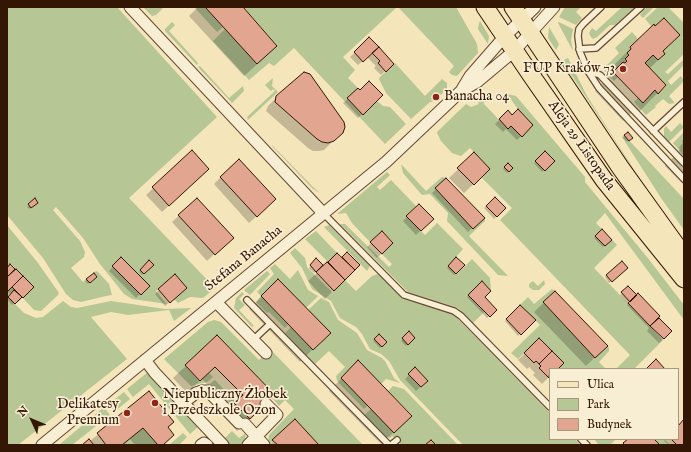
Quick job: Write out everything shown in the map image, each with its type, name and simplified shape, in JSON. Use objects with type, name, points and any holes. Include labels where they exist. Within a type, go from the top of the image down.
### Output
[{"type":"main road","name":"Aleja 29 Listopada","points":[[486,7],[514,51],[608,185],[684,279]]},
{"type":"main road","name":"Aleja 29 Listopada","points":[[517,13],[624,173],[684,256]]},
{"type":"street","points":[[130,7],[324,214]]},
{"type":"street","name":"Stefana Banacha","points":[[461,91],[470,76],[505,36],[517,13],[535,7]]},
{"type":"street","name":"Stefana Banacha","points":[[42,445],[386,162],[461,91],[477,82],[497,67],[531,34],[554,7]]},
{"type":"street","points":[[216,302],[266,353]]},
{"type":"street","points":[[145,360],[155,373],[223,445]]},
{"type":"street","points":[[183,403],[196,393],[208,391],[260,441]]},
{"type":"street","points":[[248,445],[260,441],[277,415],[266,404]]},
{"type":"street","points":[[201,445],[204,443],[207,445]]},
{"type":"lane","points":[[601,7],[579,29],[579,49],[588,70],[599,88],[684,179]]},
{"type":"lane","points":[[579,49],[596,48],[641,7]]},
{"type":"lane","points":[[588,70],[600,75],[684,163]]},
{"type":"lane","points":[[653,131],[684,102]]},
{"type":"lane","points":[[324,214],[404,295],[454,311],[461,316],[549,406]]},
{"type":"lane","points":[[247,300],[390,445],[397,440]]},
{"type":"lane","points":[[253,340],[270,324]]},
{"type":"green space","points":[[7,7],[117,7],[217,117],[129,198],[215,288],[203,298],[190,297],[178,303],[174,299],[187,288],[175,274],[156,291],[167,304],[132,299],[124,294],[100,264],[83,238],[56,207],[53,210],[80,241],[85,252],[84,257],[71,268],[83,282],[86,279],[90,283],[97,277],[94,273],[96,271],[98,272],[109,284],[112,295],[81,302],[73,300],[66,294],[43,258],[7,215]]},
{"type":"green space","points":[[143,7],[164,7],[156,15],[152,16]]},
{"type":"green space","points":[[194,7],[205,7],[223,27],[217,32]]},
{"type":"green space","points":[[243,7],[397,7],[343,57],[355,70],[348,78],[358,88],[347,98],[363,115],[377,101],[383,106],[390,107],[406,124],[385,144],[294,48],[274,66],[269,63],[249,80],[213,41],[225,29],[257,64],[277,45]]},
{"type":"green space","points":[[398,7],[456,7],[477,44],[478,53],[457,76],[452,75],[449,72],[454,66]]},
{"type":"green space","points":[[565,7],[581,7],[576,12],[582,18],[576,25],[559,17]]},
{"type":"green space","points":[[622,7],[635,7],[615,25],[610,25],[593,39],[589,33],[592,28],[596,31]]},
{"type":"green space","points":[[647,7],[654,7],[643,18],[640,15]]},
{"type":"green space","points":[[658,7],[668,7],[684,23],[684,37],[682,38],[684,40],[684,54],[665,72],[668,74],[683,60],[684,65],[668,81],[671,85],[681,76],[684,81],[669,96],[675,103],[669,104],[663,99],[646,115],[634,102],[638,98],[643,103],[655,90],[658,93],[666,86],[645,63],[653,55],[658,60],[665,54],[663,51],[680,35],[664,18],[655,26],[654,24],[651,26],[645,19]]},
{"type":"green space","points":[[480,21],[489,36],[488,44],[478,29]]},
{"type":"green space","points":[[172,22],[175,25],[169,31],[198,63],[197,65],[165,31],[165,29]]},
{"type":"green space","points":[[559,22],[573,29],[571,40],[573,51],[558,23]]},
{"type":"green space","points":[[549,27],[559,44],[556,50],[548,38]]},
{"type":"green space","points":[[632,32],[638,39],[630,47],[631,49],[627,53],[629,55],[625,59],[627,61],[625,63],[623,62],[613,72],[618,77],[614,81],[603,69],[619,53],[615,48]]},
{"type":"green space","points":[[568,58],[587,96],[652,198],[648,195],[614,139],[562,61]]},
{"type":"green space","points":[[395,63],[425,96],[442,79],[447,83],[447,88],[441,95],[438,93],[431,100],[433,102],[430,102],[411,119],[386,93],[379,79]]},
{"type":"green space","points":[[200,66],[229,98],[243,86],[244,91],[232,103],[198,67]]},
{"type":"green space","points":[[273,78],[272,86],[278,92],[248,120],[247,117],[275,91],[273,89],[271,91],[265,85]]},
{"type":"green space","points":[[481,91],[491,100],[483,103],[508,129],[511,126],[522,136],[533,125],[518,109],[507,94],[516,96],[585,177],[585,182],[647,257],[684,305],[684,320],[605,213],[596,223],[617,245],[594,268],[663,340],[635,368],[617,368],[630,355],[500,220],[512,208],[482,178],[490,169],[470,148],[461,156],[452,153],[441,141],[437,132],[466,104],[471,107],[479,104],[475,96]],"holes":[[[545,151],[555,161],[545,171],[535,161]]]},
{"type":"green space","points":[[680,123],[684,127],[669,142],[664,137],[664,129],[666,126],[671,132]]},
{"type":"green space","points":[[684,132],[683,146],[684,156],[673,143]]},
{"type":"green space","points":[[624,135],[684,199],[684,230],[661,198],[622,137]]},
{"type":"green space","points":[[272,145],[313,187],[320,193],[313,189]]},
{"type":"green space","points":[[401,164],[426,191],[442,177],[446,178],[435,188],[473,229],[485,218],[485,221],[469,236],[508,276],[498,275],[447,221],[448,213],[430,194],[422,195],[408,179],[403,173]]},
{"type":"green space","points":[[387,172],[390,175],[377,187],[380,190],[391,180],[416,206],[406,216],[425,235],[437,223],[463,249],[448,266],[457,274],[472,259],[490,278],[491,291],[482,281],[468,295],[484,312],[473,323],[458,308],[408,292],[340,224],[345,224],[389,267],[392,264],[382,254],[393,242],[382,231],[370,242],[352,223],[346,213],[337,214]]},
{"type":"green space","points":[[7,225],[38,263],[59,293],[41,311],[34,310],[23,298],[34,287],[11,264],[7,268]]},
{"type":"green space","points":[[329,225],[370,266],[367,271],[324,227]]},
{"type":"green space","points":[[316,231],[337,253],[328,262],[305,239]]},
{"type":"green space","points":[[295,248],[305,258],[307,267],[332,292],[345,280],[356,291],[372,276],[378,274],[403,299],[453,314],[549,412],[549,440],[576,440],[581,445],[463,445],[400,380],[389,361],[381,354],[370,349],[362,334],[356,327],[340,318],[331,301],[312,289],[302,268],[290,253]],"holes":[[[415,367],[428,381],[421,387],[408,374]]]},
{"type":"green space","points":[[275,264],[290,279],[298,270],[308,290],[318,296],[306,308],[278,280],[261,296],[257,292],[274,274],[270,268]]},
{"type":"green space","points":[[267,271],[270,274],[250,295],[244,290]]},
{"type":"green space","points":[[544,280],[545,284],[539,290],[533,290],[529,287],[529,284],[533,281],[538,286]]},
{"type":"green space","points":[[12,287],[14,290],[8,297],[24,313],[36,318],[43,317],[63,301],[71,307],[77,308],[111,301],[165,309],[191,308],[174,321],[169,310],[128,315],[111,312],[91,317],[127,359],[18,445],[7,445],[7,292]]},
{"type":"green space","points":[[552,289],[555,291],[543,302],[595,358],[608,346],[609,351],[599,362],[605,368],[559,368],[564,363],[539,338],[518,359],[511,353],[540,325],[520,305],[528,297],[534,304]]},
{"type":"green space","points":[[242,292],[244,294],[239,299],[245,305],[239,310],[254,326],[252,327],[234,308],[236,298]]},
{"type":"green space","points":[[261,296],[288,325],[285,328],[269,312],[267,313],[256,302]]},
{"type":"green space","points":[[321,298],[329,302],[338,320],[357,333],[367,350],[385,361],[394,378],[400,383],[386,379],[381,384],[358,361],[341,378],[368,405],[364,409],[337,381],[336,376],[345,367],[329,351],[315,364],[285,333],[291,327],[313,350],[331,333],[308,310]]},
{"type":"green space","points":[[214,320],[221,322],[259,360],[270,349],[363,445],[319,445],[295,419],[270,443],[268,441],[269,435],[294,409],[285,400],[279,406],[272,398],[275,395],[217,335],[185,365],[200,381],[209,373],[213,377],[207,382],[191,386],[164,359],[208,322]]},
{"type":"green space","points":[[149,371],[152,378],[198,427],[190,434],[149,384],[133,397],[127,389]]},
{"type":"green space","points":[[215,380],[229,395],[225,399],[225,402],[207,386]]},
{"type":"green space","points":[[393,386],[404,389],[458,445],[436,445],[431,440],[425,445],[401,445],[393,436],[390,438],[387,437],[364,415],[371,409],[395,432],[412,415],[388,391]]},
{"type":"green space","points":[[239,391],[243,395],[234,403],[250,419],[246,423],[229,403],[229,401]]},
{"type":"green space","points":[[124,392],[130,399],[114,412],[109,404]]},
{"type":"green space","points":[[104,407],[110,415],[72,445],[59,445]]},
{"type":"green space","points":[[143,428],[158,445],[122,445]]},
{"type":"green space","points":[[232,431],[239,438],[246,433],[245,439],[240,445],[230,445],[224,439]]},
{"type":"green space","points":[[183,433],[187,437],[179,445],[169,445]]},
{"type":"green space","points":[[595,440],[615,440],[610,445],[599,445]]},
{"type":"green space","points":[[655,440],[665,440],[670,445],[660,445]]},
{"type":"building","points":[[205,7],[243,7],[277,46],[257,64]]},
{"type":"building","points":[[664,18],[680,35],[663,51],[665,54],[658,60],[653,55],[645,63],[666,85],[658,94],[655,90],[643,103],[613,72],[623,62],[625,63],[627,61],[625,59],[629,55],[627,53],[631,49],[630,47],[654,24],[655,26]]},
{"type":"building","points":[[369,37],[379,47],[363,62],[354,52]]},
{"type":"building","points":[[379,47],[394,64],[386,72],[378,63],[380,61],[372,53]]},
{"type":"building","points":[[304,72],[310,74],[344,122],[345,127],[343,133],[334,141],[328,143],[317,139],[275,102],[276,96]]},
{"type":"building","points":[[369,81],[383,95],[363,115],[347,98],[358,88],[360,90]]},
{"type":"building","points":[[518,109],[533,125],[522,137],[511,126],[508,129],[499,119],[508,110],[512,115]]},
{"type":"building","points":[[628,132],[633,138],[629,141],[624,135]]},
{"type":"building","points":[[192,150],[209,169],[169,206],[152,187]]},
{"type":"building","points":[[545,151],[555,161],[545,171],[535,161]]},
{"type":"building","points":[[474,152],[490,169],[474,185],[457,168]]},
{"type":"building","points":[[239,159],[276,199],[257,217],[220,177]]},
{"type":"building","points":[[508,163],[513,168],[509,172],[504,167]]},
{"type":"building","points":[[446,178],[485,218],[473,229],[435,188]]},
{"type":"building","points":[[495,197],[506,208],[497,217],[486,206]]},
{"type":"building","points":[[35,198],[38,203],[31,208],[28,204]]},
{"type":"building","points":[[197,198],[234,238],[215,255],[178,215]]},
{"type":"building","points":[[419,204],[434,219],[421,231],[406,216]]},
{"type":"building","points":[[602,229],[612,240],[605,246],[595,236]]},
{"type":"building","points":[[382,231],[393,243],[382,254],[370,242]]},
{"type":"building","points":[[347,252],[360,265],[355,270],[342,257]]},
{"type":"building","points":[[337,253],[355,270],[345,280],[328,262]]},
{"type":"building","points":[[121,257],[150,286],[141,295],[112,266]]},
{"type":"building","points":[[456,257],[465,265],[456,274],[448,266]]},
{"type":"building","points":[[316,258],[323,265],[316,272],[310,265]]},
{"type":"building","points":[[149,260],[154,265],[144,274],[140,270]]},
{"type":"building","points":[[622,261],[628,268],[612,282],[606,275]]},
{"type":"building","points":[[327,262],[345,280],[334,291],[316,272]]},
{"type":"building","points":[[10,264],[15,269],[7,277],[7,268]]},
{"type":"building","points":[[16,269],[23,276],[7,292],[7,277]]},
{"type":"building","points":[[94,273],[97,277],[90,283],[86,279]]},
{"type":"building","points":[[175,274],[187,288],[170,303],[158,289]]},
{"type":"building","points":[[23,276],[34,287],[23,298],[12,287]]},
{"type":"building","points":[[278,279],[331,333],[313,350],[261,296]]},
{"type":"building","points":[[482,281],[491,291],[485,297],[497,310],[490,317],[468,295]]},
{"type":"building","points":[[628,286],[637,295],[630,302],[621,292]]},
{"type":"building","points":[[14,290],[22,297],[15,304],[8,297]]},
{"type":"building","points":[[555,291],[608,346],[595,358],[543,302]]},
{"type":"building","points":[[638,293],[660,316],[650,326],[628,303]]},
{"type":"building","points":[[520,305],[536,320],[521,335],[506,319]]},
{"type":"building","points":[[659,318],[672,331],[664,339],[650,326]]},
{"type":"building","points":[[409,331],[415,338],[408,345],[402,338]]},
{"type":"building","points":[[379,334],[387,342],[382,347],[374,339]]},
{"type":"building","points":[[217,335],[275,395],[250,419],[234,403],[243,395],[215,367],[200,381],[185,365]]},
{"type":"building","points":[[539,338],[552,351],[539,364],[536,361],[534,363],[524,353]]},
{"type":"building","points":[[552,351],[564,363],[559,368],[549,368],[549,378],[539,368],[541,366],[539,364]]},
{"type":"building","points":[[656,359],[664,368],[647,368]]},
{"type":"building","points":[[358,360],[412,416],[394,433],[341,378]]},
{"type":"building","points":[[415,367],[428,381],[421,387],[408,374]]},
{"type":"building","points":[[149,391],[174,422],[168,427],[174,435],[163,445],[158,445],[143,428],[122,445],[106,445],[97,433]]},
{"type":"building","points":[[295,419],[319,445],[278,445],[272,440]]},
{"type":"building","points":[[684,419],[684,445],[677,445],[672,440],[679,440],[679,425]]},
{"type":"building","points":[[89,439],[94,445],[82,445]]},
{"type":"building","points":[[431,440],[436,445],[425,445]]},
{"type":"building","points":[[627,440],[655,440],[660,445],[625,445],[623,443]]},
{"type":"place","name":"FUP Kraków 73","points":[[623,69]]},
{"type":"place","name":"Banacha 04","points":[[436,97]]},
{"type":"place","name":"Niepubliczny Żłobek i Przedszkole Ozon","points":[[155,403]]},
{"type":"place","name":"Delikatesy Premium","points":[[127,413]]}]
